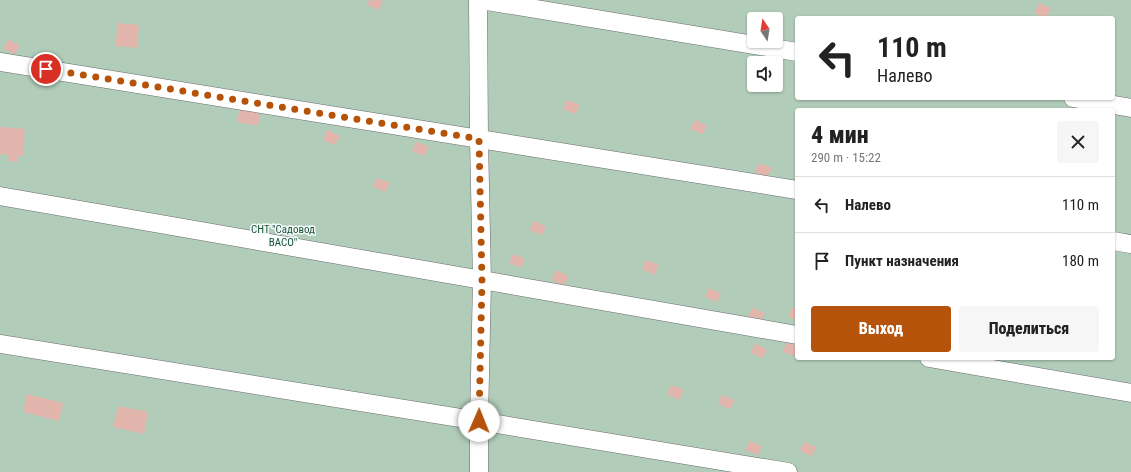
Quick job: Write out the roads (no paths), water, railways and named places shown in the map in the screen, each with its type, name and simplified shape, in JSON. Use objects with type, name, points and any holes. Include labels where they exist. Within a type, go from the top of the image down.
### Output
[{"type":"lane","points":[[478,0],[482,281],[479,472]]},
{"type":"lane","points":[[481,0],[795,52]]},
{"type":"lane","points":[[0,62],[795,190]]},
{"type":"lane","points":[[1085,100],[1131,108]]},
{"type":"lane","points":[[0,196],[795,335]]},
{"type":"lane","points":[[1115,241],[1131,244]]},
{"type":"lane","points":[[0,344],[788,472]]},
{"type":"lane","points":[[941,360],[1131,393]]},
{"type":"park label","name":"СНТ \"Садовод ВАСО\"","points":[[283,235]]}]
